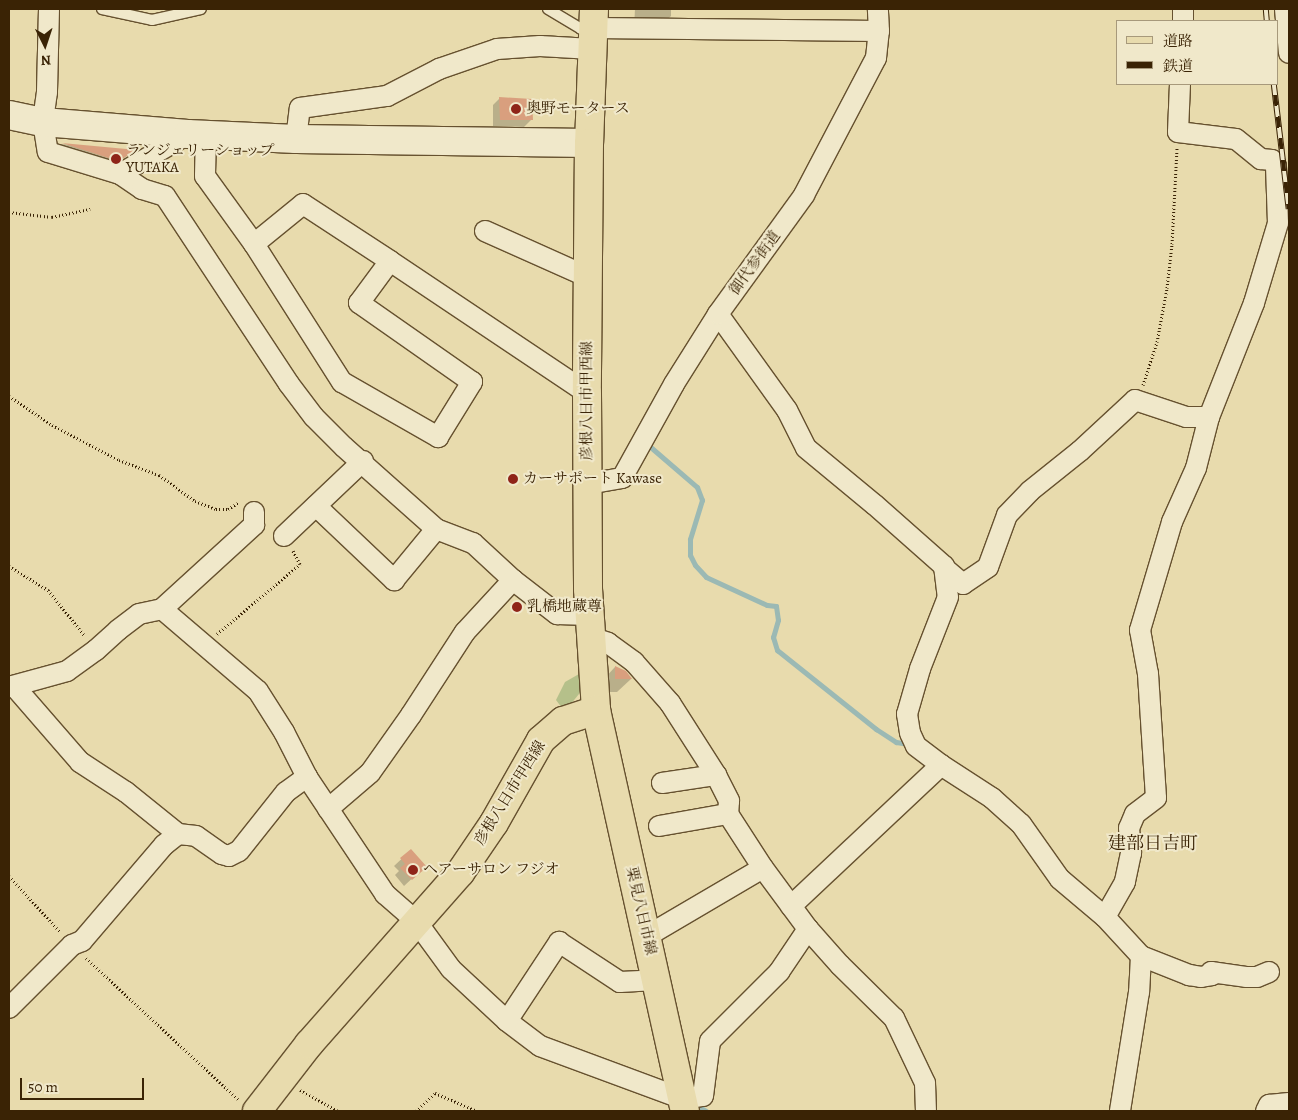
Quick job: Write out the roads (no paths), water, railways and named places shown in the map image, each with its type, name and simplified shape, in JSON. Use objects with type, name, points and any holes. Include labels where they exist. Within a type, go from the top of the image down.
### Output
[{"type":"main road","name":"彦根八日市甲西線","points":[[250,1108],[282,1080],[309,1044],[460,873],[494,822],[541,740],[563,721],[596,710],[590,626],[587,393],[589,143],[593,29]]},
{"type":"main road","name":"栗見八日市線","points":[[596,710],[684,1105]]},
{"type":"street","points":[[49,9],[43,122],[48,152],[120,174],[142,190],[165,196],[289,384],[314,417],[344,447],[362,461],[436,529],[472,543],[513,580],[557,614],[590,626],[608,643],[634,662],[670,703],[716,776],[728,801],[728,814],[763,868],[808,929],[840,965],[894,1018],[926,1083],[926,1111]]},
{"type":"street","name":"御代参街道","points":[[588,484],[622,478],[674,384],[718,314],[804,196],[876,58],[879,31],[878,9]]},
{"type":"street","points":[[1285,9],[1289,53]]},
{"type":"street","points":[[296,139],[300,108],[387,96],[439,69],[497,49],[540,46],[593,29],[879,31]]},
{"type":"street","points":[[1105,917],[1124,882],[1131,854],[1129,828],[1135,814],[1156,798],[1148,674],[1140,630],[1172,522],[1196,468],[1209,417],[1254,303],[1278,223],[1276,166],[1272,160],[1261,159],[1236,139],[1178,132],[1180,85]]},
{"type":"street","points":[[9,115],[43,122],[197,134],[296,139],[589,143]]},
{"type":"street","points":[[120,174],[197,134]]},
{"type":"street","points":[[197,134],[205,176],[254,244],[342,382],[438,437],[472,382],[359,303],[390,261]]},
{"type":"street","points":[[254,244],[303,204],[587,393]]},
{"type":"street","points":[[486,231],[588,277]]},
{"type":"street","points":[[718,314],[787,410],[806,448],[875,505],[963,584],[988,567],[1007,515],[1030,491],[1080,451],[1135,400],[1186,417],[1209,417]]},
{"type":"street","points":[[284,536],[362,461]]},
{"type":"street","points":[[316,506],[394,580],[436,529]]},
{"type":"street","points":[[254,512],[254,524],[162,609],[139,614],[96,650],[67,671],[11,686],[80,762],[126,792],[178,834],[196,836],[228,856],[239,851],[286,792],[307,778]]},
{"type":"street","points":[[944,568],[948,597],[920,669],[907,714],[910,733],[916,746],[941,765],[992,798],[1020,824],[1060,879],[1105,917],[1141,956],[1188,975],[1201,977],[1212,975],[1212,972],[1246,977],[1257,977],[1268,972]]},
{"type":"street","points":[[328,809],[370,773],[411,715],[465,632],[513,580]]},
{"type":"street","points":[[162,609],[258,691],[284,732],[307,778],[385,894],[416,922],[451,969],[507,1021],[540,1046],[684,1105],[703,1096],[710,1041],[779,972],[808,929]]},
{"type":"street","points":[[791,906],[941,765]]},
{"type":"street","points":[[662,783],[716,776]]},
{"type":"street","points":[[659,826],[728,814]]},
{"type":"street","points":[[9,1008],[72,946],[82,941],[164,845],[178,834]]},
{"type":"street","points":[[647,936],[763,868]]},
{"type":"street","points":[[507,1021],[559,942],[620,982],[656,980]]},
{"type":"street","points":[[1120,1111],[1139,992],[1141,956]]},
{"type":"street","points":[[1266,1111],[1268,1106],[1289,1103]]},
{"type":"lane","points":[[102,9],[152,20],[201,9]]},
{"type":"lane","points":[[548,9],[581,29],[593,29]]},
{"type":"waterway","points":[[647,444],[697,487],[702,500],[690,539],[690,555],[695,565],[706,577],[767,605],[776,606],[778,620],[773,637],[777,650],[876,729],[896,742],[909,744]]},
{"type":"waterway","points":[[699,1107],[706,1111]]},
{"type":"railway","points":[[1266,9],[1267,20]]},
{"type":"railway","points":[[1274,85],[1289,209]]},
{"type":"place","name":"奥野モータース","points":[[516,109]]},
{"type":"place","name":"ランジェリーショップ YUTAKA","points":[[116,159]]},
{"type":"place","name":"カーサポート Kawase","points":[[513,479]]},
{"type":"place","name":"乳橋地蔵尊","points":[[517,607]]},
{"type":"place","name":"ヘアーサロン フジオ","points":[[413,870]]},
{"type":"district","name":"建部日吉町","points":[[1153,843]]}]
